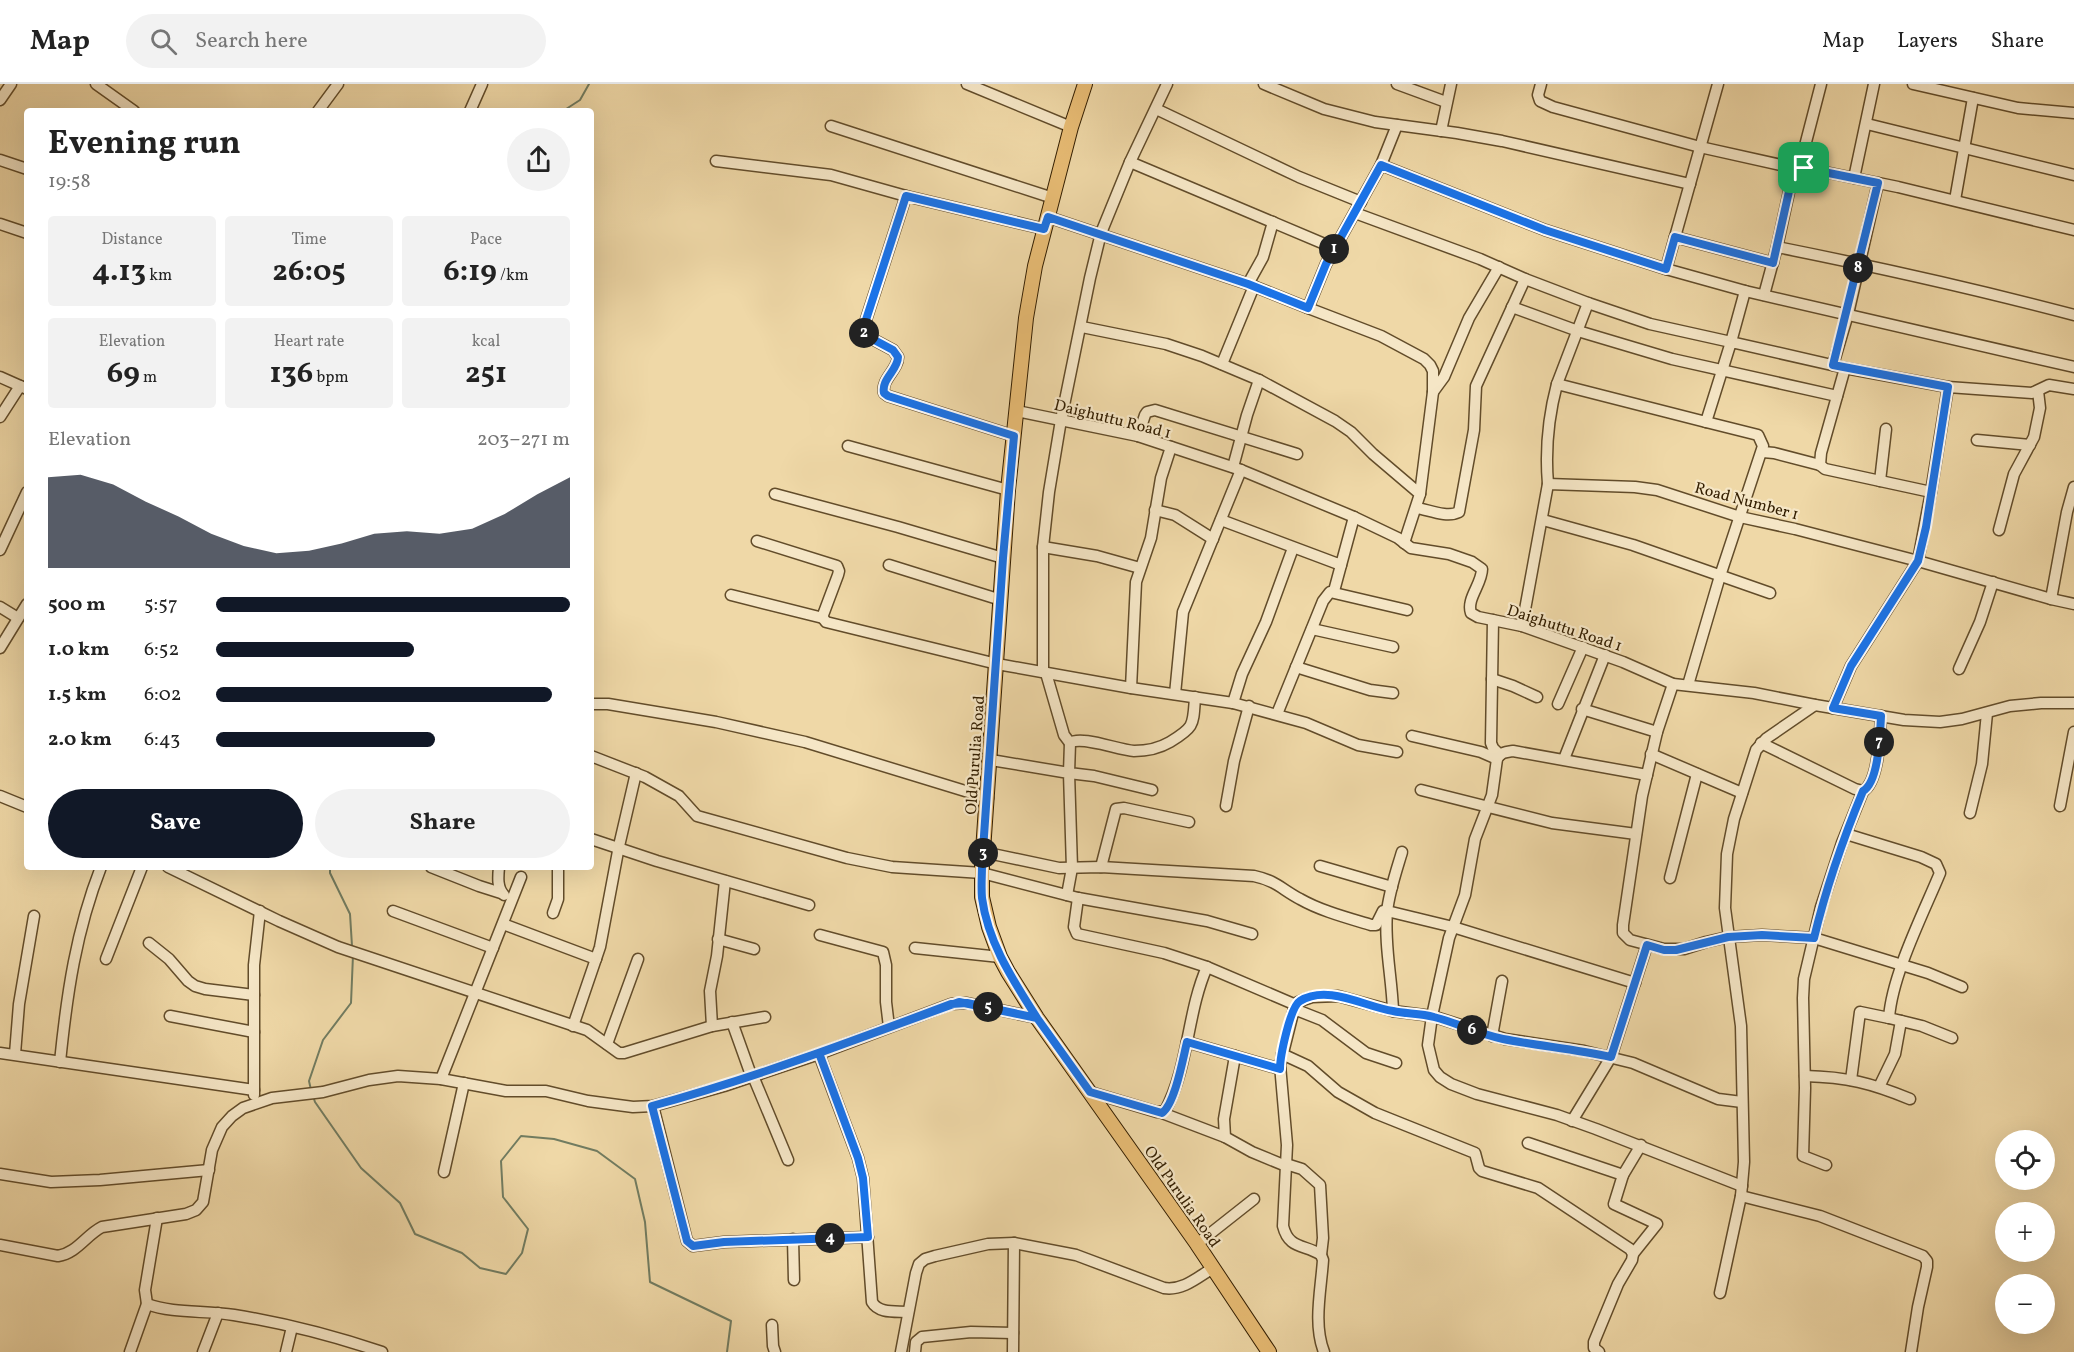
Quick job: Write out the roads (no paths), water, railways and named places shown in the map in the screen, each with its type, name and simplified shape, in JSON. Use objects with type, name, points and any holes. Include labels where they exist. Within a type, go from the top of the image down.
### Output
[{"type":"main road","name":"Old Purulia Road","points":[[1085,84],[1071,127],[1035,266],[1026,318],[1008,490],[983,852],[982,897],[989,927],[1000,957],[1037,1018],[1197,1244],[1269,1352]]},
{"type":"street","points":[[0,100],[11,84]]},
{"type":"street","points":[[96,84],[130,108]]},
{"type":"street","points":[[320,108],[338,84]]},
{"type":"street","points":[[471,108],[482,84]]},
{"type":"street","points":[[967,84],[1071,127]]},
{"type":"street","points":[[1042,672],[1043,547],[1061,420],[1101,233],[1130,162],[1167,84]]},
{"type":"street","points":[[1264,84],[1324,109],[1375,122],[1502,141],[1690,184]]},
{"type":"street","points":[[1291,95],[1296,84]]},
{"type":"street","points":[[1397,84],[1446,102]]},
{"type":"street","points":[[1441,131],[1451,84]]},
{"type":"street","points":[[1541,84],[1538,95],[1544,104],[1700,147],[1798,169],[1810,168],[1955,200],[2074,230]]},
{"type":"street","points":[[1666,269],[1718,84]]},
{"type":"street","points":[[1764,295],[1792,178],[1798,169],[1821,84]]},
{"type":"street","points":[[1854,178],[1874,84]]},
{"type":"street","points":[[1913,84],[2018,108],[2074,113]]},
{"type":"street","points":[[1955,200],[1973,98]]},
{"type":"street","points":[[1156,109],[1299,177],[1361,202]]},
{"type":"street","points":[[1867,124],[1964,146],[2074,175]]},
{"type":"street","points":[[1308,308],[1334,248],[1381,165],[1397,125]]},
{"type":"street","points":[[831,126],[1053,198]]},
{"type":"street","points":[[0,160],[24,168]]},
{"type":"street","points":[[716,161],[831,175],[906,196],[1101,233],[1251,285],[1381,336],[1424,359],[1433,371],[1433,392],[1420,494],[1404,543]]},
{"type":"street","points":[[1130,162],[1334,248]]},
{"type":"street","points":[[1381,165],[1545,230],[1666,269],[1745,291],[2074,367]]},
{"type":"street","points":[[1833,365],[1878,183]]},
{"type":"street","points":[[906,196],[864,326],[865,335],[893,350],[898,357],[896,365],[884,384],[884,393],[1014,436]]},
{"type":"street","points":[[1355,213],[1588,303],[1650,324],[1845,368],[1948,387],[2032,393],[2049,386],[2074,389]]},
{"type":"street","points":[[1222,364],[1263,257],[1273,222]]},
{"type":"street","points":[[0,224],[24,232]]},
{"type":"street","points":[[1675,237],[1773,263]]},
{"type":"street","points":[[1777,247],[1980,290],[2074,315]]},
{"type":"street","points":[[1433,392],[1444,377],[1469,318],[1499,267]]},
{"type":"street","points":[[1417,508],[1447,514],[1458,512],[1474,430],[1476,386],[1525,279]]},
{"type":"street","points":[[1706,422],[1745,291]]},
{"type":"street","points":[[1522,626],[1548,484],[1546,441],[1551,408],[1557,384],[1588,303]]},
{"type":"street","points":[[1512,308],[1578,331],[1672,359],[1837,396]]},
{"type":"street","points":[[1082,327],[1166,345],[1202,356],[1259,380],[1351,432],[1420,494]]},
{"type":"street","points":[[1820,465],[1819,460],[1845,368]]},
{"type":"street","points":[[0,377],[23,387],[0,417]]},
{"type":"street","points":[[1175,694],[1183,612],[1221,520],[1237,469],[1241,436],[1259,380]]},
{"type":"street","points":[[1557,384],[1758,435],[1762,440],[1763,452],[1720,576],[1688,686]]},
{"type":"street","points":[[1833,708],[1851,666],[1918,561],[1948,387]]},
{"type":"street","points":[[1999,530],[2014,474],[2034,437],[2040,408],[2038,391]]},
{"type":"street","points":[[1138,436],[1145,415],[1150,410],[1297,454]]},
{"type":"street","name":"Daighuttu Road 1","points":[[1017,411],[1138,436],[1237,469],[1354,517],[1419,550],[1449,554],[1479,565],[1482,575],[1470,608],[1472,614],[1522,626],[1583,647],[1673,684],[1754,693],[1881,716],[1940,722],[1962,719],[2010,706],[2074,703]]},
{"type":"street","points":[[1880,481],[1886,429]]},
{"type":"street","points":[[1977,440],[2030,445]]},
{"type":"street","points":[[848,446],[1008,490]]},
{"type":"street","points":[[1131,688],[1133,598],[1140,568],[1151,538],[1161,478],[1171,447]]},
{"type":"street","points":[[1763,452],[1820,465],[1825,470],[1931,492]]},
{"type":"street","name":"Road Number 1","points":[[1548,484],[1635,487],[1656,490],[1740,517],[1918,561],[2074,604]]},
{"type":"street","points":[[2051,599],[2067,512],[2074,487]]},
{"type":"street","points":[[776,494],[898,526],[1003,558]]},
{"type":"street","points":[[0,550],[24,498]]},
{"type":"street","points":[[1155,510],[1183,519],[1213,539]]},
{"type":"street","points":[[1334,591],[1354,517]]},
{"type":"street","points":[[1221,520],[1341,565]]},
{"type":"street","points":[[1542,520],[1633,545],[1770,593]]},
{"type":"street","points":[[757,541],[837,566],[838,575],[822,618]]},
{"type":"street","points":[[1043,547],[1097,556],[1140,568]]},
{"type":"street","points":[[1233,703],[1244,668],[1266,622],[1293,548]]},
{"type":"street","points":[[889,565],[1001,600]]},
{"type":"street","points":[[1959,669],[1977,630],[1993,582]]},
{"type":"street","points":[[1277,714],[1326,595],[1334,591],[1407,610]]},
{"type":"street","points":[[731,595],[822,618],[826,622],[997,664],[1249,706],[1306,723],[1358,745],[1397,752]]},
{"type":"street","points":[[0,607],[18,618]]},
{"type":"street","points":[[0,648],[24,609]]},
{"type":"street","points":[[1493,620],[1491,743],[1499,757]]},
{"type":"street","points":[[1312,629],[1393,647]]},
{"type":"street","points":[[1558,704],[1583,647]]},
{"type":"street","points":[[1564,759],[1605,655]]},
{"type":"street","points":[[1296,667],[1370,690],[1393,693]]},
{"type":"street","points":[[1042,672],[1046,673],[1064,735],[1070,743],[1074,927],[1077,934],[1164,953],[1207,967],[1322,1020],[1366,1053],[1396,1063]]},
{"type":"street","points":[[1492,679],[1537,697]]},
{"type":"street","points":[[1673,684],[1651,754],[1636,834],[1623,933],[1630,940],[1664,950],[1676,950],[1728,937],[1762,935],[1814,938],[1903,965],[1962,987]]},
{"type":"street","points":[[1070,743],[1079,740],[1135,751],[1161,747],[1190,728],[1193,722],[1195,697]]},
{"type":"street","points":[[594,704],[608,704],[716,722],[806,742],[988,798]]},
{"type":"street","points":[[1720,1293],[1742,1191],[1744,1162],[1741,1026],[1725,908],[1726,864],[1742,793],[1754,756],[1761,743],[1815,705]]},
{"type":"street","points":[[1226,806],[1234,761],[1249,706]]},
{"type":"street","points":[[1582,709],[1657,732]]},
{"type":"street","points":[[1970,813],[1982,764],[1987,713]]},
{"type":"street","points":[[1826,1165],[1803,1156],[1804,980],[1821,906],[1846,834],[1863,791],[1868,788],[1878,759],[1881,716]]},
{"type":"street","points":[[2060,806],[2074,732]]},
{"type":"street","points":[[1412,736],[1499,757]]},
{"type":"street","points":[[1761,743],[1863,791]]},
{"type":"street","points":[[1647,775],[1513,751],[1504,752],[1499,757],[1492,795],[1475,839],[1462,906],[1453,927],[1432,1016],[1428,1045],[1434,1070],[1440,1077],[1477,1094],[1572,1120],[1641,1145],[1742,1191],[1820,1216],[1918,1253],[1927,1261],[1927,1267],[1911,1352]]},
{"type":"street","points":[[1651,754],[1742,793]]},
{"type":"street","points":[[594,757],[636,774],[679,796],[697,816],[872,864],[982,873],[1073,897],[1207,921],[1252,934]]},
{"type":"street","points":[[991,760],[1069,774],[1094,776],[1152,790]]},
{"type":"street","points":[[573,1026],[596,959],[636,774]]},
{"type":"street","points":[[1670,878],[1697,774]]},
{"type":"street","points":[[1421,790],[1552,823],[1636,834]]},
{"type":"street","points":[[0,796],[24,806]]},
{"type":"street","points":[[1101,867],[1116,809],[1124,808],[1189,822]]},
{"type":"street","points":[[1846,834],[1921,857],[1936,864],[1940,873],[1903,965],[1890,1003],[1889,1018]]},
{"type":"street","points":[[594,840],[657,861],[809,905]]},
{"type":"street","points":[[983,852],[1042,866],[1254,876],[1279,884],[1300,899],[1371,925],[1376,925],[1383,911],[1387,911],[1453,927],[1635,982]]},
{"type":"street","points":[[1398,1012],[1387,951],[1387,911],[1402,852]]},
{"type":"street","points":[[1320,866],[1392,887]]},
{"type":"street","points":[[60,1062],[72,967],[85,912],[100,870]]},
{"type":"street","points":[[106,959],[141,870]]},
{"type":"street","points":[[439,870],[501,892],[512,900]]},
{"type":"street","points":[[499,870],[498,884],[501,892]]},
{"type":"street","points":[[553,913],[558,899],[558,870]]},
{"type":"street","points":[[193,873],[260,911],[338,947],[587,1030],[616,1052],[624,1053],[712,1026],[765,1017]]},
{"type":"street","points":[[441,1078],[521,877]]},
{"type":"street","points":[[712,1026],[711,991],[725,881]]},
{"type":"street","points":[[255,1104],[254,951],[260,911]]},
{"type":"street","points":[[393,911],[493,948]]},
{"type":"street","points":[[15,1054],[19,1004],[34,916]]},
{"type":"street","points":[[502,924],[596,959]]},
{"type":"street","points":[[820,935],[876,948],[882,952],[886,965],[889,1027]]},
{"type":"street","points":[[718,939],[754,949]]},
{"type":"street","points":[[149,943],[169,959],[195,986],[205,990],[254,995]]},
{"type":"street","points":[[1572,1120],[1611,1057],[1647,945]]},
{"type":"street","points":[[915,948],[1000,957]]},
{"type":"street","points":[[607,1044],[638,959]]},
{"type":"street","points":[[1162,1113],[1167,1107],[1179,1076],[1197,993],[1207,967]]},
{"type":"street","points":[[1492,1036],[1502,981]]},
{"type":"street","points":[[1321,1254],[1294,1244],[1284,1233],[1283,1226],[1287,1145],[1280,1069],[1295,1007],[1303,999],[1330,995],[1398,1012],[1432,1016],[1492,1036],[1611,1057],[1650,1070],[1718,1099],[1742,1102]]},
{"type":"street","points":[[0,1245],[58,1256],[67,1255],[102,1227],[186,1214],[196,1210],[203,1202],[212,1150],[222,1127],[232,1116],[272,1098],[323,1092],[384,1077],[441,1078],[506,1091],[546,1091],[622,1106],[652,1106],[724,1086],[959,1002],[1037,1018]]},
{"type":"street","points":[[1851,1080],[1860,1012],[1922,1026],[1952,1038]]},
{"type":"street","points":[[170,1016],[254,1032]]},
{"type":"street","points":[[1879,1087],[1895,1054],[1901,1021]]},
{"type":"street","points":[[732,1022],[751,1075],[788,1160]]},
{"type":"street","points":[[1187,1042],[1280,1069]]},
{"type":"street","points":[[0,1053],[254,1090]]},
{"type":"street","points":[[819,1053],[860,1168],[866,1200],[871,1296],[874,1306],[908,1312]]},
{"type":"street","points":[[1282,1054],[1308,1066],[1351,1100],[1403,1125],[1475,1153],[1482,1171],[1538,1188],[1620,1242],[1633,1254]]},
{"type":"street","points":[[1225,1137],[1224,1119],[1235,1056]]},
{"type":"street","points":[[1804,1076],[1837,1076],[1879,1087],[1910,1099]]},
{"type":"street","points":[[444,1172],[464,1083]]},
{"type":"street","points":[[1090,1092],[1162,1113],[1225,1137],[1252,1152],[1302,1169],[1320,1185],[1323,1260],[1318,1325],[1324,1352]]},
{"type":"street","points":[[652,1106],[687,1241],[693,1246],[724,1242],[868,1237]]},
{"type":"street","points":[[1528,1143],[1623,1175]]},
{"type":"street","points":[[1599,1352],[1594,1348],[1594,1342],[1620,1280],[1633,1254],[1657,1224],[1614,1204],[1623,1175],[1641,1145]]},
{"type":"street","points":[[0,1174],[61,1181],[99,1180],[209,1170]]},
{"type":"street","points":[[1197,1244],[1254,1198]]},
{"type":"street","points":[[130,1352],[147,1304],[145,1290],[157,1218]]},
{"type":"street","points":[[793,1239],[794,1280]]},
{"type":"street","points":[[1013,1352],[1014,1243]]},
{"type":"street","points":[[901,1352],[916,1273],[919,1264],[925,1259],[988,1244],[1014,1243],[1076,1254],[1164,1288],[1173,1289],[1181,1287],[1213,1268]]},
{"type":"street","points":[[147,1304],[218,1313],[292,1327],[348,1347],[382,1352]]},
{"type":"street","points":[[203,1352],[218,1313]]},
{"type":"street","points":[[772,1325],[773,1346],[776,1352]]},
{"type":"street","points":[[286,1352],[292,1327]]},
{"type":"street","points":[[915,1352],[916,1342],[925,1336],[972,1332],[1013,1333]]},
{"type":"waterway","points":[[568,108],[580,100],[589,84]]},
{"type":"waterway","points":[[330,870],[350,914],[352,946]]},
{"type":"waterway","points":[[311,1090],[309,1081],[323,1040],[351,1003],[353,955]]},
{"type":"waterway","points":[[313,1096],[361,1168],[400,1203],[415,1234],[462,1253],[480,1268],[506,1274],[522,1253],[528,1229],[503,1197],[501,1161],[521,1136],[554,1139],[597,1151],[635,1179],[645,1222],[650,1282],[731,1321],[727,1352]]}]
